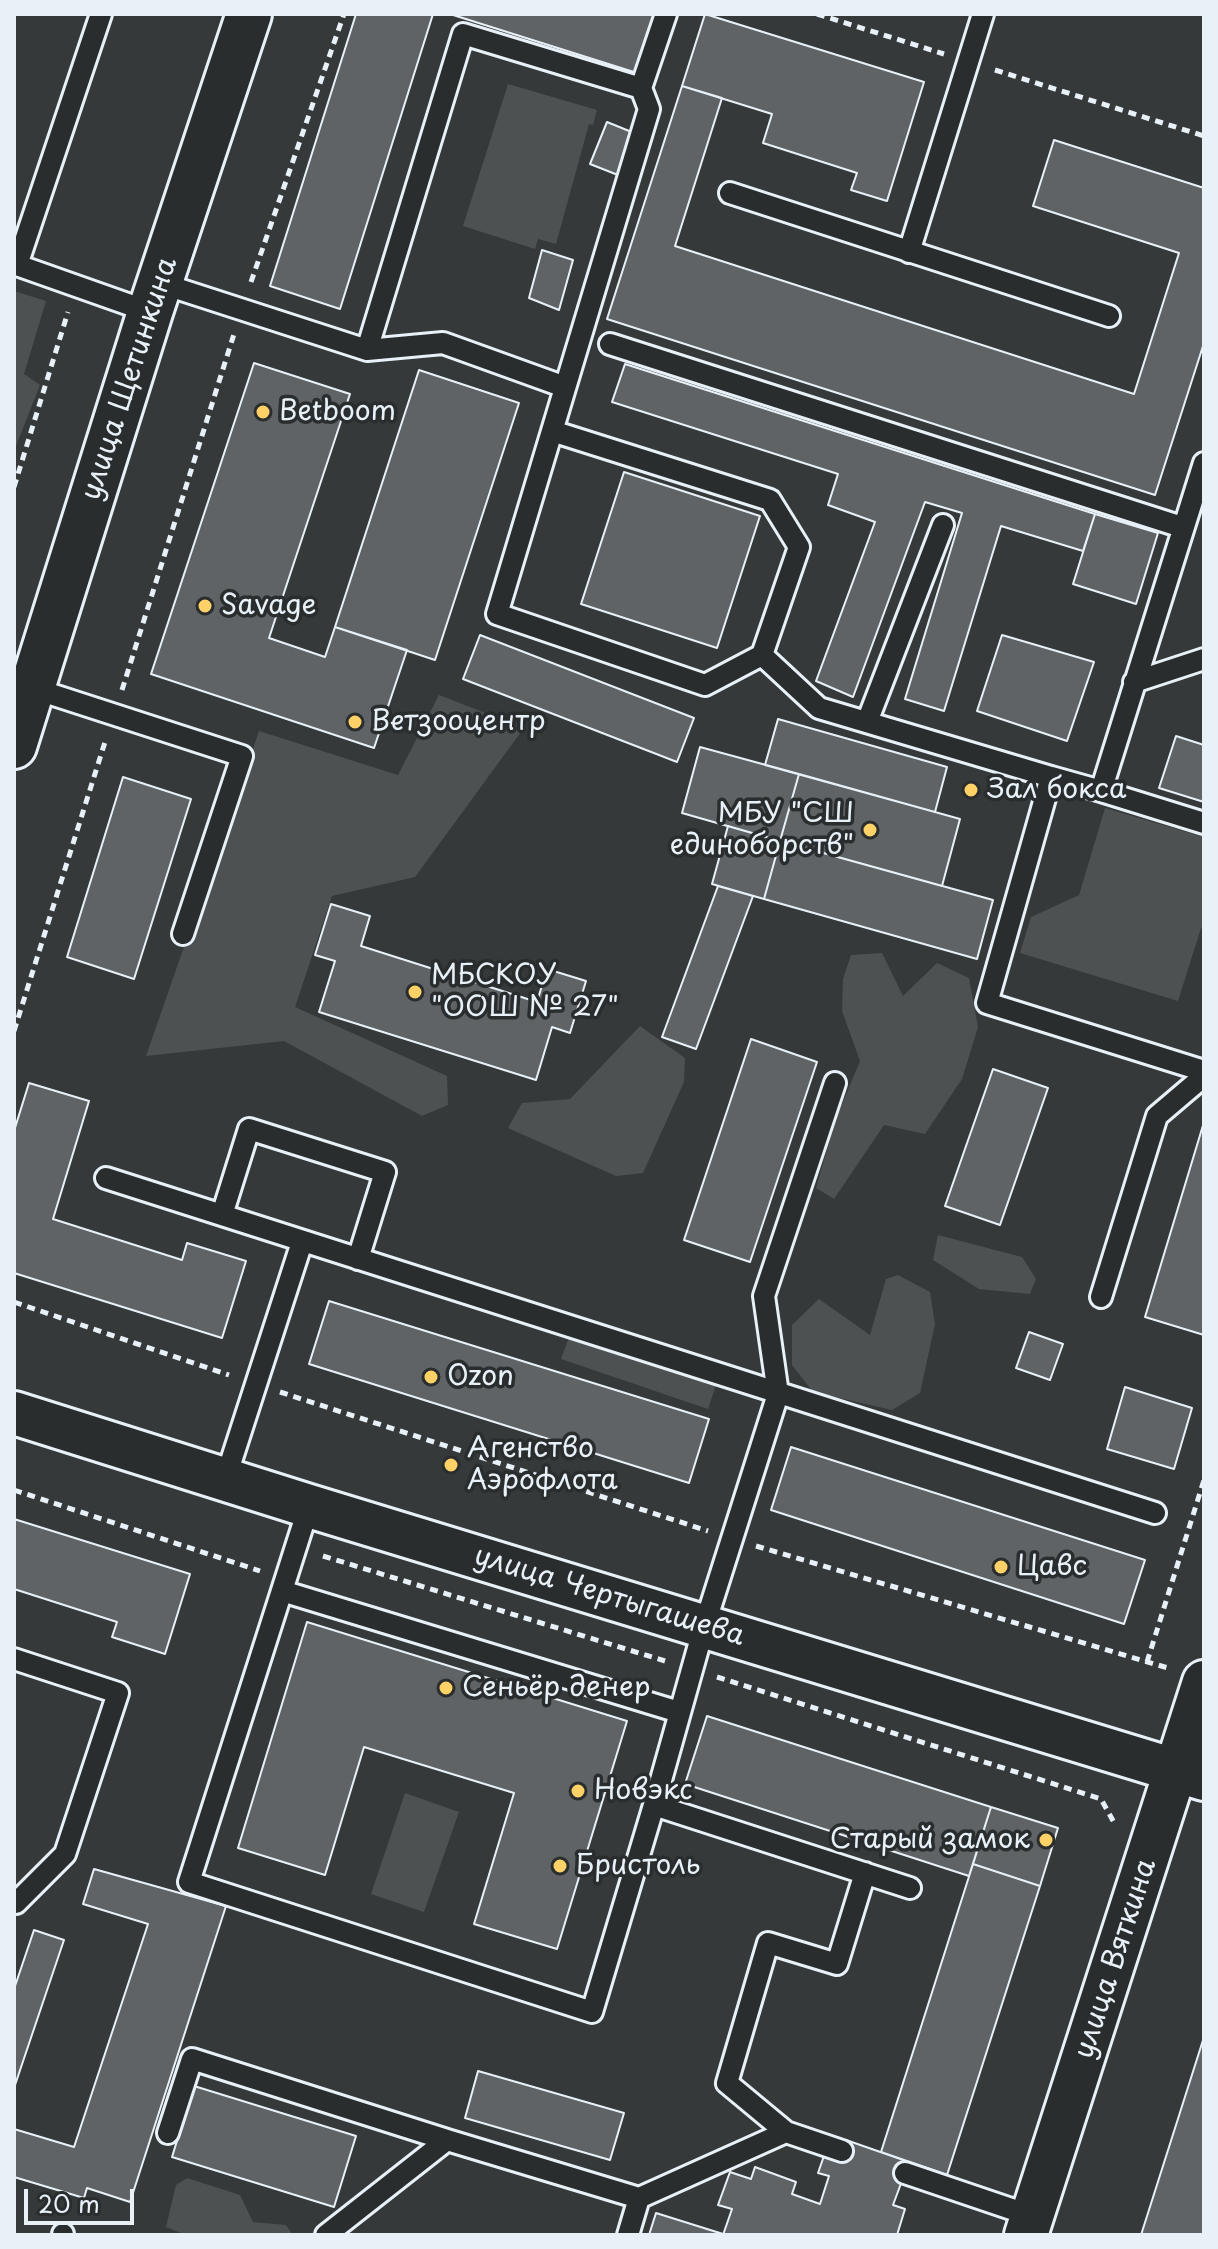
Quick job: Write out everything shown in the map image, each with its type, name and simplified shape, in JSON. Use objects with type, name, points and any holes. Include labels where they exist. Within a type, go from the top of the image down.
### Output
[{"type":"main road","name":"улица Щетинкина","points":[[14,746],[155,298],[249,14]]},
{"type":"street","name":"улица Чертыгашева","points":[[14,1413],[1190,1775]]},
{"type":"street","name":"улица Вяткина","points":[[1029,2226],[1190,1775],[1190,1676]]},
{"type":"lane","points":[[101,14],[15,264],[75,286],[242,309],[367,350],[443,343],[565,387]]},
{"type":"lane","points":[[552,431],[770,500],[799,547],[762,655],[705,685],[497,614],[565,387],[649,109],[641,88],[666,14]]},
{"type":"lane","points":[[909,252],[983,14]]},
{"type":"lane","points":[[367,350],[463,34],[641,88]]},
{"type":"lane","points":[[730,193],[1109,316]]},
{"type":"lane","points":[[610,344],[1182,527]]},
{"type":"lane","points":[[1101,791],[1204,463]]},
{"type":"lane","points":[[867,722],[943,525]]},
{"type":"lane","points":[[762,655],[819,708],[1204,823]]},
{"type":"lane","points":[[1134,682],[1204,659]]},
{"type":"lane","points":[[32,688],[242,756],[183,934]]},
{"type":"lane","points":[[1051,777],[987,1003],[1204,1073],[1157,1116],[1101,1297]]},
{"type":"lane","points":[[309,1506],[189,1882],[592,2012],[691,1669],[778,1394],[764,1296],[835,1083]]},
{"type":"lane","points":[[222,1215],[249,1129],[385,1172],[358,1259]]},
{"type":"lane","points":[[106,1178],[1155,1513]]},
{"type":"lane","points":[[225,1480],[302,1242]]},
{"type":"lane","points":[[282,1591],[679,1712]]},
{"type":"lane","points":[[14,1659],[118,1693],[65,1854],[15,1905]]},
{"type":"lane","points":[[654,1805],[910,1888]]},
{"type":"lane","points":[[842,2151],[786,2132],[727,2083],[768,1943],[837,1964],[865,1873]]},
{"type":"lane","points":[[168,2133],[192,2059],[639,2198],[786,2132]]},
{"type":"lane","points":[[326,2235],[447,2140]]},
{"type":"lane","points":[[905,2173],[1029,2226]]},
{"type":"lane","points":[[628,2235],[639,2198]]},
{"type":"path","points":[[14,1031],[242,309],[344,14]]},
{"type":"path","points":[[817,14],[1204,136]]},
{"type":"path","points":[[14,487],[75,286]]},
{"type":"path","points":[[14,1302],[732,1539],[1190,1676]]},
{"type":"path","points":[[1147,1662],[1204,1480]]},
{"type":"path","points":[[14,1490],[266,1573],[296,1548],[1101,1799],[1117,1827]]},
{"type":"shaded area","points":[[508,84],[597,110],[593,125],[589,124],[556,244],[538,239],[535,249],[463,226]]},
{"type":"shaded area","points":[[14,291],[46,301],[24,374],[40,385],[14,451]]},
{"type":"shaded area","points":[[439,695],[524,728],[415,877],[332,896],[295,1007],[447,1076],[448,1105],[422,1116],[284,1041],[146,1056],[259,731],[398,775]]},
{"type":"shaded area","points":[[1105,808],[1204,837],[1204,927],[1201,928],[1178,1001],[1020,953],[1031,917],[1079,895]]},
{"type":"shaded area","points":[[882,953],[903,996],[937,963],[969,978],[978,1027],[962,1079],[925,1134],[884,1125],[834,1199],[816,1188],[835,1121],[860,1061],[842,1011],[843,979],[851,955]]},
{"type":"shaded area","points":[[640,1026],[685,1058],[684,1082],[643,1173],[616,1176],[508,1128],[522,1103],[570,1099]]},
{"type":"shaded area","points":[[938,1235],[1022,1257],[1036,1279],[1030,1294],[979,1289],[933,1260]]},
{"type":"shaded area","points":[[898,1275],[930,1292],[935,1324],[920,1393],[892,1410],[813,1392],[792,1365],[792,1325],[819,1299],[870,1335],[886,1279]]},
{"type":"shaded area","points":[[570,1335],[716,1385],[708,1409],[561,1359]]},
{"type":"shaded area","points":[[405,1793],[459,1812],[424,1912],[371,1894]]},
{"type":"shaded area","points":[[187,2178],[240,2195],[253,2222],[286,2225],[293,2235],[186,2235],[166,2227],[176,2185]]},
{"type":"building","points":[[356,14],[433,14],[340,309],[270,286]]},
{"type":"building","points":[[450,14],[655,14],[637,73]]},
{"type":"building","points":[[705,14],[924,82],[887,201],[851,190],[857,173],[763,143],[772,114],[682,86]]},
{"type":"building","points":[[682,86],[722,98],[675,246],[1134,394],[1179,253],[1033,206],[1054,140],[1204,188],[1204,343],[1155,495],[607,319]]},
{"type":"building","points":[[607,122],[639,135],[623,177],[590,164]]},
{"type":"building","points":[[542,250],[573,260],[559,310],[529,298]]},
{"type":"building","points":[[254,363],[350,394],[269,638],[325,657],[335,627],[407,650],[374,748],[151,674]]},
{"type":"building","points":[[625,364],[1095,514],[1083,551],[1001,526],[944,711],[905,699],[962,513],[925,502],[853,697],[816,681],[875,522],[828,505],[838,474],[612,402]]},
{"type":"building","points":[[419,370],[519,403],[435,660],[335,627]]},
{"type":"building","points":[[624,472],[760,516],[717,648],[581,604]]},
{"type":"building","points":[[1095,514],[1158,533],[1136,604],[1073,584]]},
{"type":"building","points":[[480,635],[694,718],[677,762],[463,679]]},
{"type":"building","points":[[1002,635],[1094,662],[1067,741],[977,711]]},
{"type":"building","points":[[778,719],[947,767],[935,812],[765,765]]},
{"type":"building","points":[[1176,736],[1204,745],[1204,802],[1159,788]]},
{"type":"building","points":[[700,747],[799,774],[780,841],[682,813]]},
{"type":"building","name":"МБУ \"СШ единоборств\"","points":[[799,774],[960,819],[942,886],[780,841]]},
{"type":"building","points":[[123,777],[191,799],[134,979],[67,957]]},
{"type":"building","points":[[728,826],[780,841],[764,899],[712,884]]},
{"type":"building","points":[[780,841],[993,900],[977,959],[764,899]]},
{"type":"building","points":[[718,886],[753,896],[696,1049],[662,1037]]},
{"type":"building","name":"МБСКОУ \"ООШ № 27\"","points":[[331,904],[370,916],[361,946],[537,1002],[547,969],[586,981],[570,1033],[552,1027],[536,1080],[319,1012],[335,961],[315,955]]},
{"type":"building","points":[[751,1039],[817,1062],[750,1262],[684,1240]]},
{"type":"building","points":[[993,1069],[1048,1088],[1000,1225],[945,1206]]},
{"type":"building","points":[[29,1083],[89,1101],[53,1219],[182,1260],[187,1243],[246,1261],[222,1338],[14,1273],[14,1131]]},
{"type":"building","points":[[1204,1122],[1204,1335],[1145,1317]]},
{"type":"building","points":[[329,1301],[709,1419],[689,1483],[309,1364]]},
{"type":"building","points":[[1029,1332],[1063,1344],[1050,1380],[1016,1368]]},
{"type":"building","points":[[1125,1387],[1192,1408],[1174,1469],[1107,1449]]},
{"type":"building","points":[[791,1447],[1145,1560],[1124,1624],[771,1510]]},
{"type":"building","points":[[14,1519],[190,1574],[165,1654],[112,1637],[117,1622],[14,1589]]},
{"type":"building","points":[[307,1622],[627,1721],[557,1949],[474,1924],[514,1793],[364,1747],[325,1875],[238,1848]]},
{"type":"building","points":[[707,1716],[991,1807],[969,1876],[685,1784]]},
{"type":"building","points":[[991,1807],[1058,1828],[1040,1886],[973,1864]]},
{"type":"building","points":[[973,1864],[1040,1886],[947,2175],[881,2152]]},
{"type":"building","points":[[94,1869],[226,1906],[130,2202],[87,2188],[84,2198],[14,2177],[14,2129],[74,2147],[148,1924],[83,1904]]},
{"type":"building","points":[[34,1930],[64,1940],[14,2088],[14,1989]]},
{"type":"building","points":[[1204,2037],[1204,2235],[1141,2235]]},
{"type":"building","points":[[478,2071],[624,2113],[610,2160],[465,2118]]},
{"type":"building","points":[[194,2086],[356,2136],[334,2207],[172,2157]]},
{"type":"building","points":[[846,2140],[909,2162],[893,2205],[905,2209],[897,2235],[723,2235],[732,2209],[718,2205],[730,2172],[751,2179],[755,2167],[796,2182],[792,2194],[820,2204],[829,2176],[818,2173],[826,2150],[841,2155]]},
{"type":"building","points":[[656,2213],[723,2234],[723,2235],[649,2235]]},
{"type":"place","name":"Betboom","points":[[263,412]]},
{"type":"place","name":"Savage","points":[[205,606]]},
{"type":"place","name":"Ветзооцентр","points":[[355,722]]},
{"type":"place","name":"Зал бокса","points":[[971,790]]},
{"type":"place","name":"МБУ \"СШ единоборств\"","points":[[870,830]]},
{"type":"place","name":"МБСКОУ \"ООШ № 27\"","points":[[415,992]]},
{"type":"place","name":"Ozon","points":[[431,1377]]},
{"type":"place","name":"Агенство Аэрофлота","points":[[451,1465]]},
{"type":"place","name":"Цавс","points":[[1001,1567]]},
{"type":"place","name":"Сеньёр денер","points":[[446,1688]]},
{"type":"place","name":"Новэкс","points":[[578,1791]]},
{"type":"place","name":"Старый замок","points":[[1046,1840]]},
{"type":"place","name":"Бристоль","points":[[560,1866]]}]
